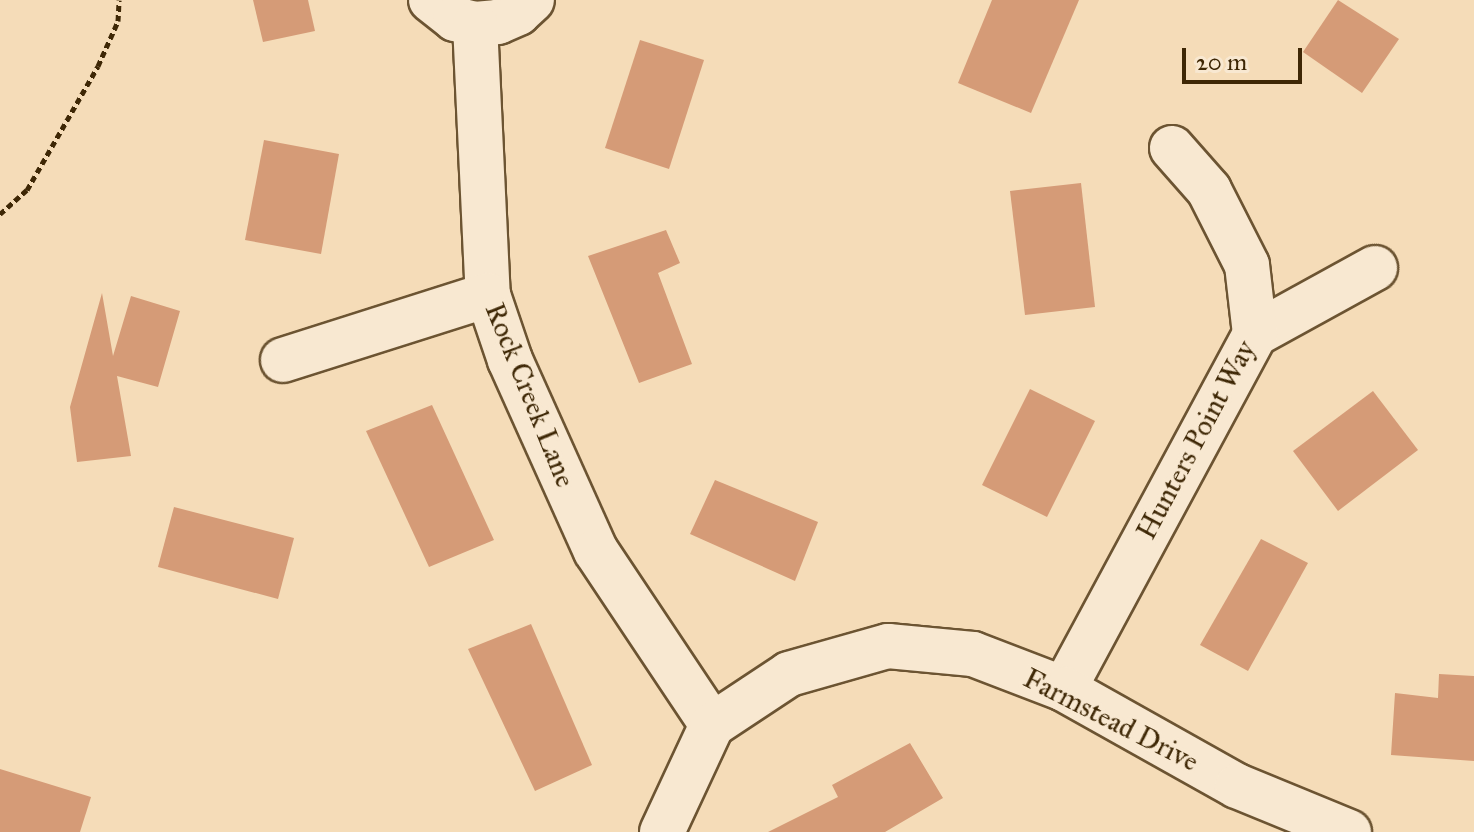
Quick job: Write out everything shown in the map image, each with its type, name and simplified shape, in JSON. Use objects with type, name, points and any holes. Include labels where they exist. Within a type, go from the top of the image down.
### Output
[{"type":"street","points":[[431,0],[455,19],[475,24],[498,22],[518,13],[532,0]]},
{"type":"street","name":"Rock Creek Lane","points":[[475,24],[488,295],[510,360],[596,551],[712,725]]},
{"type":"street","name":"Hunters Point Way","points":[[1064,689],[1255,334],[1247,265],[1209,190],[1172,148]]},
{"type":"street","points":[[1255,334],[1375,268]]},
{"type":"street","points":[[283,360],[488,295]]},
{"type":"street","name":"Farmstead Drive","points":[[712,725],[789,674],[888,646],[973,654],[1064,689],[1237,786],[1349,832]]},
{"type":"street","points":[[662,832],[712,725]]},
{"type":"path","points":[[0,214],[27,190],[98,66],[118,21],[119,0]]},
{"type":"building","points":[[253,0],[308,0],[315,31],[263,42]]},
{"type":"building","points":[[992,0],[1079,0],[1031,113],[958,83]]},
{"type":"building","points":[[1338,0],[1399,39],[1362,93],[1303,52]]},
{"type":"building","points":[[640,40],[704,60],[669,169],[605,148]]},
{"type":"building","points":[[264,140],[339,154],[321,254],[245,240]]},
{"type":"building","points":[[1081,183],[1095,307],[1025,315],[1010,191]]},
{"type":"building","points":[[666,230],[680,263],[658,273],[692,364],[639,383],[588,256]]},
{"type":"building","points":[[102,293],[113,356],[131,296],[180,311],[158,387],[117,376],[131,456],[77,462],[70,407]]},
{"type":"building","points":[[1030,389],[1095,421],[1047,517],[982,485]]},
{"type":"building","points":[[1373,391],[1418,450],[1338,511],[1293,451]]},
{"type":"building","points":[[432,405],[494,540],[429,567],[366,431]]},
{"type":"building","points":[[715,480],[818,522],[795,581],[690,534]]},
{"type":"building","points":[[174,507],[294,538],[278,599],[158,567]]},
{"type":"building","points":[[1261,539],[1308,563],[1248,671],[1200,645]]},
{"type":"building","points":[[531,624],[592,765],[535,791],[468,649]]},
{"type":"building","points":[[1439,674],[1474,676],[1474,761],[1391,755],[1395,693],[1438,698]]},
{"type":"building","points":[[910,743],[943,798],[885,832],[768,832],[838,797],[832,785]]},
{"type":"building","points":[[0,769],[91,797],[80,832],[0,832]]}]
